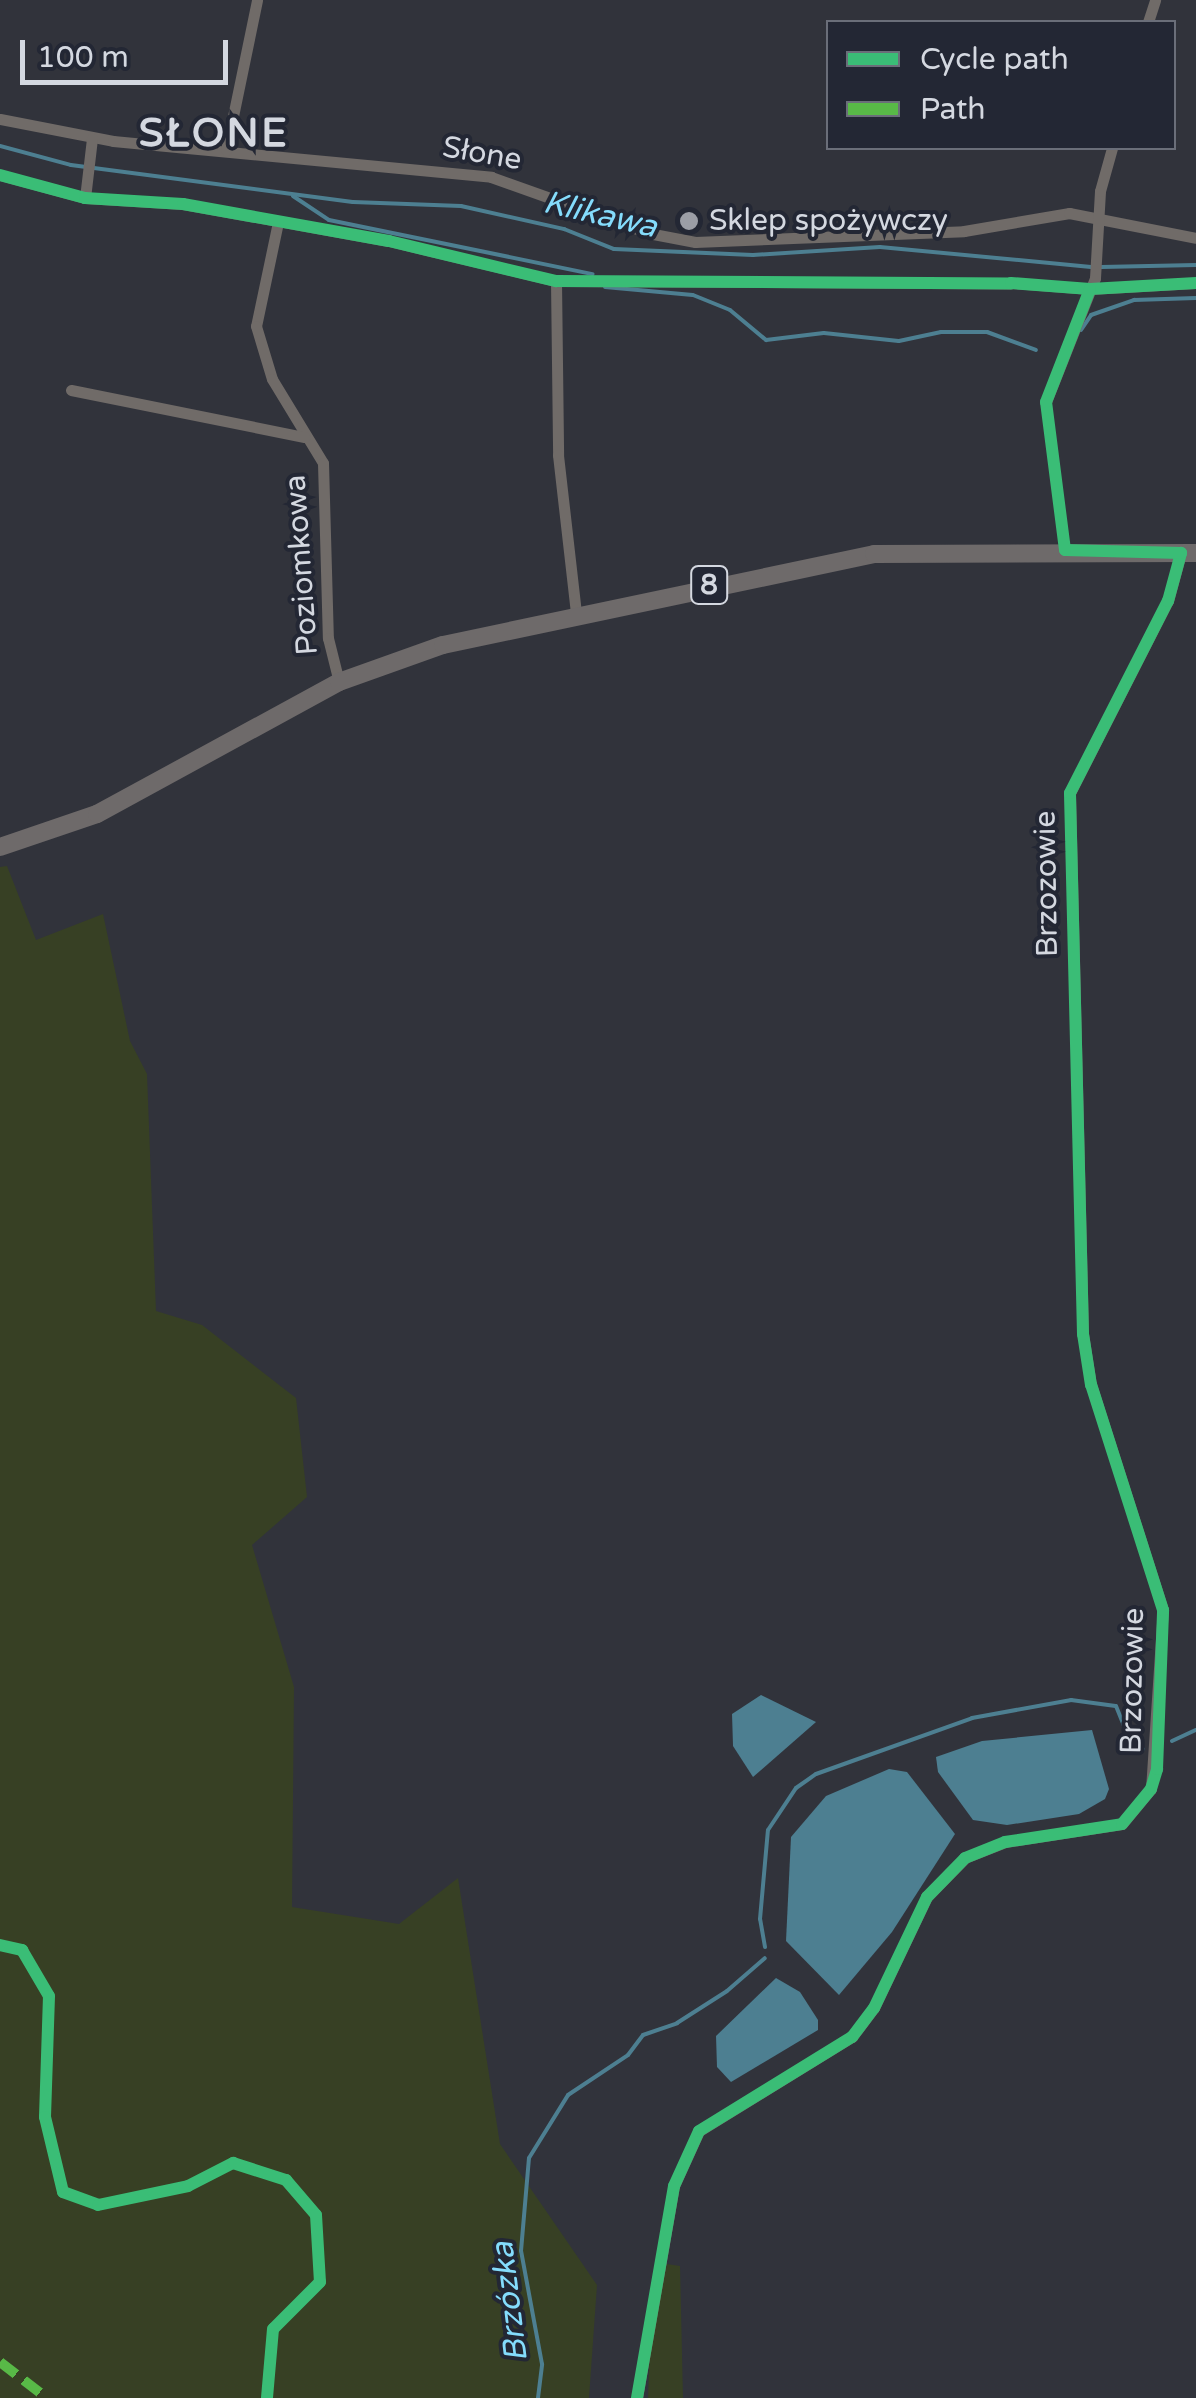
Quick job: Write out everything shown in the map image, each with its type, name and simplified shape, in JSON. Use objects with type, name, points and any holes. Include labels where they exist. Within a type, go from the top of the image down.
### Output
[{"type":"highway","name":"8","points":[[0,847],[98,814],[339,682],[443,645],[576,613],[874,554],[1188,553]]},
{"type":"street","points":[[226,150],[257,0]]},
{"type":"street","name":"Słone","points":[[0,119],[92,138],[491,177],[648,233],[695,242],[964,231],[1069,213],[1098,216],[1147,233],[1196,238]]},
{"type":"street","points":[[85,198],[92,138]]},
{"type":"street","points":[[1046,402],[1093,284],[1102,246],[1098,216],[1112,150]]},
{"type":"street","points":[[0,174],[85,198],[183,204],[556,281],[1196,283]]},
{"type":"street","name":"Poziomkowa","points":[[278,222],[256,326],[272,379],[323,464],[328,491],[328,638],[339,682]]},
{"type":"street","points":[[556,281],[558,456],[576,613]]},
{"type":"street","points":[[71,390],[304,438]]},
{"type":"street","name":"Brzozowie","points":[[637,2398],[674,2186],[699,2131],[852,2037],[874,2008],[927,1898],[965,1858],[1006,1842],[1122,1824],[1154,1779],[1163,1610],[1091,1385],[1083,1334],[1070,793],[1168,602],[1188,553]]},
{"type":"green space","points":[[7,866],[36,940],[103,914],[130,1041],[147,1074],[156,1311],[202,1325],[296,1398],[307,1497],[252,1545],[294,1687],[292,1907],[399,1924],[458,1878],[500,2144],[597,2285],[589,2398],[0,2398],[0,867]]},
{"type":"green space","points":[[667,2264],[680,2266],[683,2398],[648,2398],[650,2339]]},
{"type":"water","points":[[761,1695],[816,1722],[753,1777],[733,1746],[732,1714]]},
{"type":"water","points":[[1092,1730],[1109,1789],[1105,1799],[1079,1814],[1007,1825],[973,1820],[938,1772],[936,1757],[982,1741]]},
{"type":"water","points":[[889,1769],[907,1772],[955,1834],[892,1932],[839,1995],[786,1941],[791,1837],[826,1796]]},
{"type":"water","points":[[776,1978],[800,1992],[818,2020],[818,2030],[731,2082],[717,2067],[716,2036]]},
{"type":"waterway","name":"Klikawa","points":[[0,146],[71,165],[353,202],[461,206],[564,229],[614,249],[753,255],[880,247],[1091,267]]},
{"type":"waterway","points":[[293,196],[329,220],[593,274]]},
{"type":"waterway","name":"Klikawa","points":[[1101,267],[1196,265]]},
{"type":"waterway","points":[[605,287],[693,295],[730,310],[766,340],[824,333],[899,341],[941,332],[987,332],[1036,350]]},
{"type":"waterway","points":[[1081,330],[1091,315],[1134,300],[1196,298]]},
{"type":"waterway","name":"Brzózka","points":[[765,1947],[760,1919],[768,1830],[796,1788],[816,1774],[972,1718],[1071,1700],[1116,1706],[1129,1739],[1143,1749]]},
{"type":"waterway","name":"Brzózka","points":[[1172,1741],[1196,1730]]},
{"type":"waterway","name":"Brzózka","points":[[538,2398],[542,2364],[521,2251],[529,2158],[568,2095],[628,2055],[643,2035],[677,2023],[727,1991],[765,1958]]},
{"type":"marked path","points":[[0,2362],[47,2398]]},
{"type":"cycle path","points":[[0,175],[85,198],[183,204],[389,241],[556,281],[1011,283],[1090,289],[1196,283]]},
{"type":"cycle path","points":[[637,2398],[674,2186],[699,2131],[852,2037],[874,2008],[927,1897],[965,1858],[1005,1842],[1122,1824],[1151,1789],[1157,1769],[1163,1610],[1091,1385],[1083,1334],[1070,793],[1168,601],[1181,553],[1065,550],[1046,402],[1090,289]]},
{"type":"cycle path","points":[[0,1945],[22,1950],[49,1996],[45,2117],[63,2192],[98,2205],[188,2186],[233,2163],[286,2180],[316,2215],[320,2282],[273,2329],[267,2398]]},
{"type":"place","name":"Sklep spożywczy","points":[[689,221]]},
{"type":"district","name":"SŁONE","points":[[214,133]]}]
